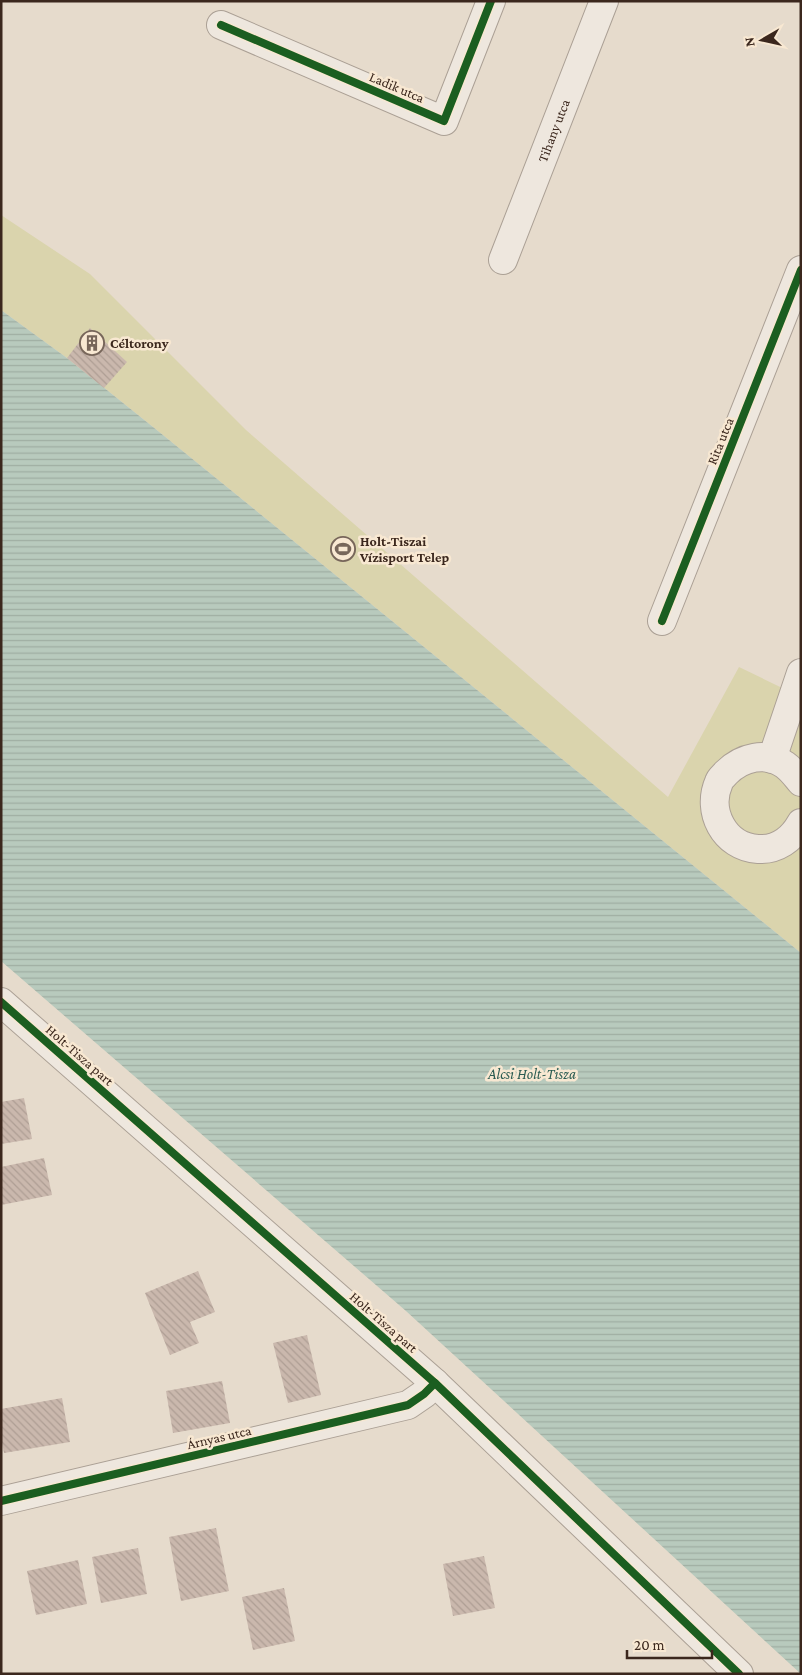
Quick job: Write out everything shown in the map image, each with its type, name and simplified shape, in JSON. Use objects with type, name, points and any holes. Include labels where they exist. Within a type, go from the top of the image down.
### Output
[{"type":"street","name":"Ladik utca","points":[[220,26],[444,122],[491,1]]},
{"type":"street","name":"Tihany utca","points":[[503,260],[604,1]]},
{"type":"street","name":"Rita utca","points":[[662,621],[801,270]]},
{"type":"street","points":[[772,759],[801,673]]},
{"type":"street","points":[[801,782],[786,765],[772,759],[753,757],[735,764],[719,780],[714,801],[716,818],[725,834],[736,843],[750,848],[766,849],[783,844],[796,832],[801,823]]},
{"type":"street","name":"Holt-Tisza part","points":[[1,1002],[435,1383],[739,1674]]},
{"type":"street","name":"Árnyas utca","points":[[1,1501],[408,1405],[424,1394],[435,1383]]},
{"type":"shaded area","name":"Holt-Tiszai Vízisport Telep","points":[[1,215],[90,274],[246,430],[668,797],[739,667],[801,697],[801,953],[158,431],[67,358],[1,310]]},
{"type":"water","name":"Alcsi Holt-Tisza","points":[[1,310],[67,358],[158,431],[801,953],[801,1674],[406,1311],[1,961]]},
{"type":"building","name":"Céltorony","points":[[90,328],[127,362],[104,388],[67,358]]},
{"type":"building","points":[[24,1098],[32,1139],[1,1144],[1,1102]]},
{"type":"building","points":[[44,1158],[52,1195],[1,1205],[1,1167]]},
{"type":"building","points":[[198,1271],[215,1312],[190,1322],[199,1343],[170,1355],[145,1293]]},
{"type":"building","points":[[307,1335],[321,1395],[288,1403],[273,1343]]},
{"type":"building","points":[[222,1381],[230,1423],[173,1433],[166,1391]]},
{"type":"building","points":[[62,1398],[70,1442],[4,1453],[1,1437],[1,1409]]},
{"type":"building","points":[[216,1528],[229,1591],[181,1601],[169,1537]]},
{"type":"building","points":[[138,1548],[147,1594],[101,1603],[92,1557]]},
{"type":"building","points":[[484,1556],[495,1608],[453,1616],[443,1564]]},
{"type":"building","points":[[78,1560],[87,1604],[36,1615],[27,1571]]},
{"type":"building","points":[[284,1588],[295,1641],[253,1650],[242,1597]]},
{"type":"cycle path","points":[[221,25],[444,121],[491,1]]},
{"type":"cycle path","points":[[662,621],[801,270]]},
{"type":"cycle path","points":[[1,1002],[435,1383],[739,1674]]},
{"type":"cycle path","points":[[1,1501],[408,1405],[424,1394],[435,1383]]},
{"type":"place","name":"Céltorony","points":[[92,343]]},
{"type":"place","name":"Holt-Tiszai Vízisport Telep","points":[[343,549]]}]
